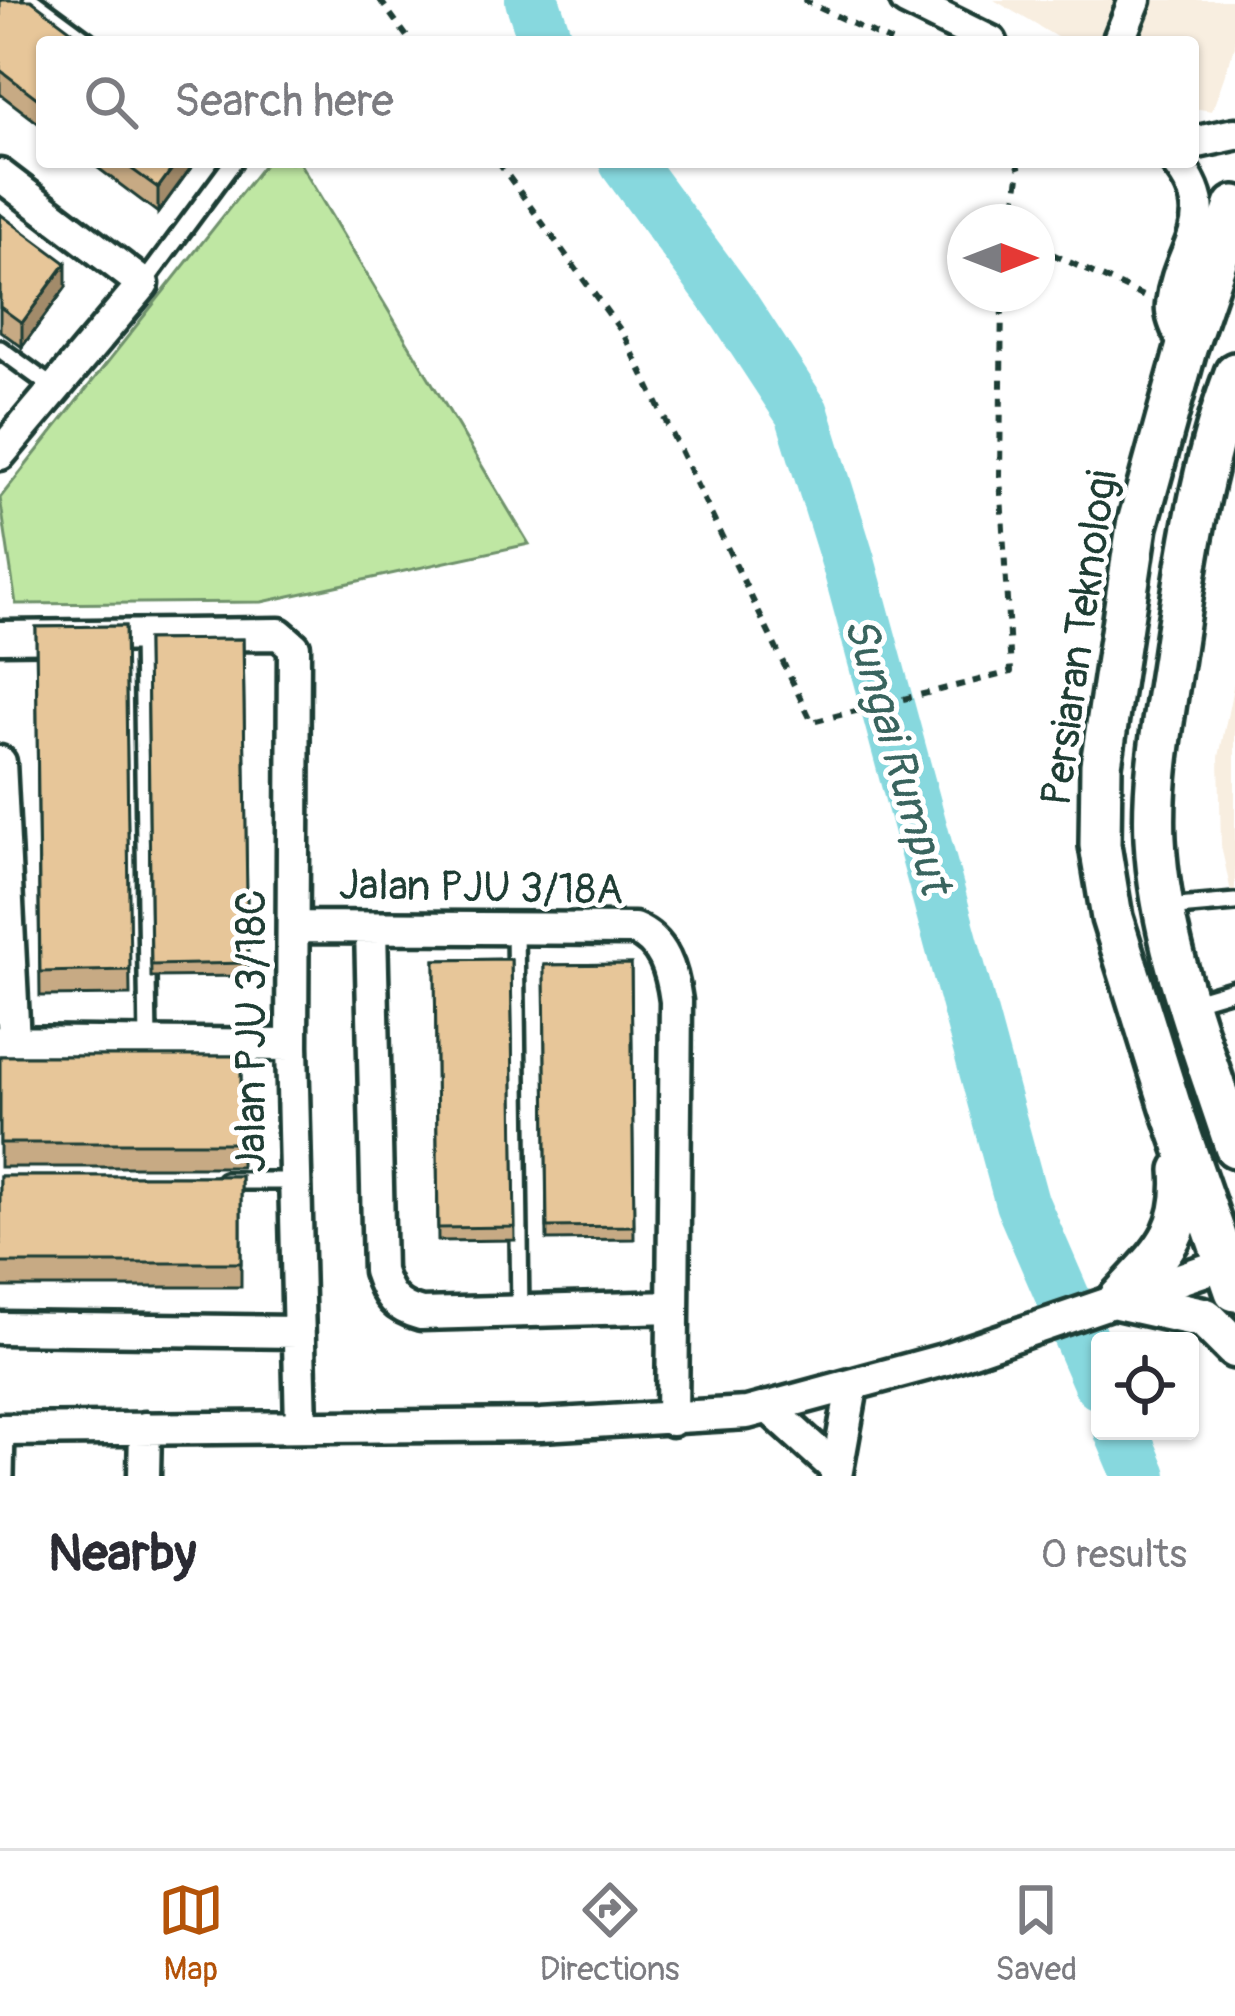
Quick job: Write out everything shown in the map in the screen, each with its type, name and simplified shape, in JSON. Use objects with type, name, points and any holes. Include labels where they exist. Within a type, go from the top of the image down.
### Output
[{"type":"street","points":[[906,0],[979,36]]},
{"type":"street","points":[[1120,36],[1135,0]]},
{"type":"street","points":[[1199,142],[1235,134]]},
{"type":"street","points":[[1181,168],[1194,184],[1199,217],[1170,308],[1186,350]]},
{"type":"street","points":[[0,175],[143,284],[0,454]]},
{"type":"street","name":"Persiaran Teknologi","points":[[1231,230],[1186,350],[1137,526],[1101,765],[1100,845],[1112,918],[1171,1107],[1232,1272]]},
{"type":"street","points":[[1235,373],[1192,528],[1158,758],[1155,839],[1165,908],[1189,1003],[1235,1147]]},
{"type":"street","name":"Jalan PJU 3/18C","points":[[142,636],[279,634],[294,647],[292,1046],[301,1426]]},
{"type":"street","points":[[0,637],[142,636]]},
{"type":"street","points":[[0,762],[7,1042],[292,1046]]},
{"type":"street","name":"Jalan PJU 3/18A","points":[[292,927],[634,929],[649,935],[673,976],[673,1307]]},
{"type":"street","points":[[371,928],[379,1271],[387,1295],[402,1309],[421,1314],[673,1307],[672,1420]]},
{"type":"street","points":[[1108,1303],[1175,1235],[1185,1205],[1171,1107]]},
{"type":"street","points":[[3,1430],[672,1420],[747,1413],[944,1360],[1108,1303],[1232,1272]]},
{"type":"street","points":[[1108,1303],[1205,1318],[1235,1348]]},
{"type":"street","points":[[0,1328],[297,1332]]},
{"type":"street","points":[[836,1472],[852,1387]]},
{"type":"street","points":[[768,1407],[836,1472]]},
{"type":"street","points":[[144,1476],[145,1428]]},
{"type":"lane","points":[[32,0],[81,36]]},
{"type":"lane","points":[[143,284],[229,168]]},
{"type":"lane","points":[[0,349],[55,389]]},
{"type":"lane","points":[[142,636],[148,1044]]},
{"type":"lane","points":[[1165,908],[1235,902]]},
{"type":"lane","points":[[515,929],[520,1312]]},
{"type":"lane","points":[[1189,1003],[1235,989]]},
{"type":"lane","points":[[204,1180],[294,1180]]},
{"type":"lane","points":[[3,1430],[5,1476]]},
{"type":"path","points":[[380,0],[406,36]]},
{"type":"path","points":[[803,0],[878,36]]},
{"type":"path","points":[[502,168],[624,334],[812,722],[1011,672],[1000,476],[1003,312]]},
{"type":"path","points":[[1015,204],[1019,168]]},
{"type":"path","points":[[1055,255],[1170,308]]},
{"type":"shaded area","points":[[994,0],[1235,0],[1235,46],[1212,111],[1199,109],[1199,36],[1055,36]]},
{"type":"shaded area","points":[[1235,677],[1235,910],[1221,846],[1219,757]]},
{"type":"green space","points":[[261,168],[303,168],[529,544],[262,602],[16,604],[0,498]]},
{"type":"building","points":[[0,0],[31,0],[79,36],[36,36],[36,97],[0,70]]},
{"type":"building","points":[[130,168],[173,168],[158,188]]},
{"type":"building","points":[[0,214],[66,263],[22,323],[0,307]]},
{"type":"building","points":[[125,626],[130,970],[40,972],[36,627]]},
{"type":"building","points":[[243,639],[248,963],[151,965],[147,640]]},
{"type":"building","points":[[511,959],[515,1227],[438,1228],[435,960]]},
{"type":"building","points":[[631,964],[634,1226],[547,1227],[544,965]]},
{"type":"building","points":[[0,1056],[241,1056],[241,1143],[0,1143]]},
{"type":"building","points":[[0,1176],[241,1176],[241,1263],[0,1263]]},
{"type":"waterway","name":"Sungai Rumput","points":[[532,0],[544,36]]},
{"type":"waterway","name":"Sungai Rumput","points":[[630,168],[730,303],[802,413],[848,561],[1022,1203],[1091,1362]]},
{"type":"waterway","name":"Sungai Rumput","points":[[1125,1440],[1140,1476]]}]
